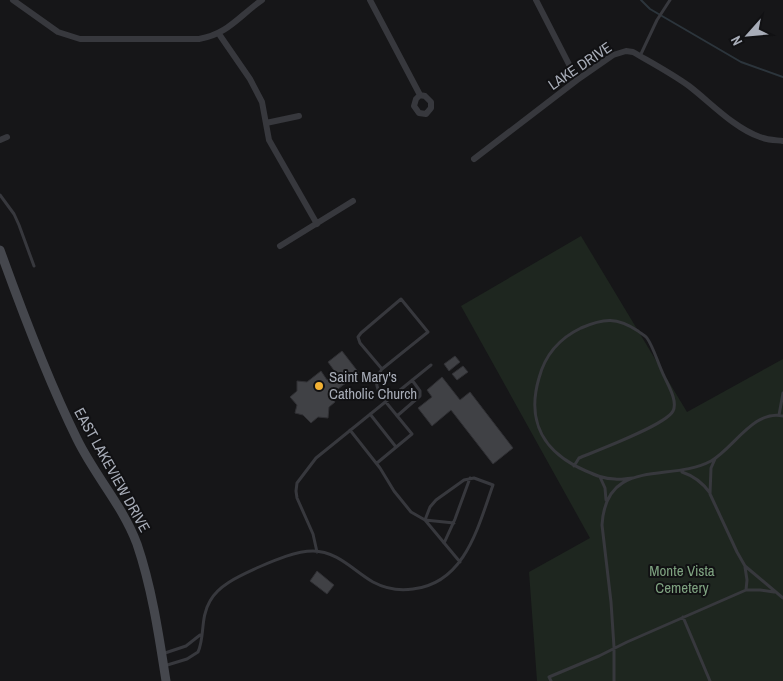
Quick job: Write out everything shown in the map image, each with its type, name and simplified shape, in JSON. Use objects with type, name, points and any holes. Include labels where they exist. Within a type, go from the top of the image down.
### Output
[{"type":"street","points":[[13,0],[58,32],[86,40],[199,39],[219,34],[262,0]]},
{"type":"street","points":[[370,0],[420,96]]},
{"type":"street","points":[[536,0],[577,80]]},
{"type":"street","points":[[219,34],[250,79],[262,102],[270,140],[317,224]]},
{"type":"street","name":"LAKE DRIVE","points":[[474,160],[577,80],[620,52],[626,51],[640,56],[688,85],[720,113],[752,133],[760,137],[783,141]]},
{"type":"street","points":[[266,123],[299,116]]},
{"type":"street","points":[[0,140],[7,137]]},
{"type":"street","points":[[280,246],[353,201]]},
{"type":"street","name":"EAST LAKEVIEW DRIVE","points":[[0,250],[48,375],[78,441],[130,527],[146,574],[166,681]]},
{"type":"lane","points":[[640,56],[657,20],[670,0]]},
{"type":"lane","points":[[0,195],[17,220],[34,266]]},
{"type":"lane","points":[[377,463],[412,434],[386,402],[376,386],[376,378],[382,369],[428,332],[401,299],[358,336],[360,343],[382,369]]},
{"type":"lane","points":[[574,466],[579,458],[659,423],[673,412],[674,404],[671,393],[646,337],[629,325],[614,320],[593,323],[573,332],[555,346],[542,365],[535,391],[534,410],[542,435],[554,452],[574,466],[599,477],[615,480],[633,478],[656,472],[681,471],[702,465],[715,458],[755,423],[765,418],[781,416],[783,392]]},
{"type":"lane","points":[[317,552],[313,534],[297,498],[297,483],[316,458],[431,365]]},
{"type":"lane","points":[[397,416],[420,396],[420,391],[412,380]]},
{"type":"lane","points":[[370,414],[396,447]]},
{"type":"lane","points":[[350,430],[377,463],[404,504],[412,512],[425,520],[460,562]]},
{"type":"lane","points":[[710,494],[711,468],[715,458]]},
{"type":"lane","points":[[681,471],[695,478],[710,494],[745,566],[746,590]]},
{"type":"lane","points":[[599,477],[605,488],[606,501],[603,512],[603,531],[612,602],[614,681]]},
{"type":"lane","points":[[444,543],[454,523],[470,478]]},
{"type":"lane","points":[[164,666],[194,655],[200,648],[204,615],[209,602],[221,588],[231,581],[273,561],[293,555],[317,552],[326,553],[374,582],[395,590],[427,587],[450,574],[460,562],[470,544],[493,485],[474,478],[464,480],[436,500],[430,507],[425,520]]},
{"type":"lane","points":[[606,501],[618,487],[633,478]]},
{"type":"lane","points":[[425,520],[454,523]]},
{"type":"lane","points":[[745,566],[783,598]]},
{"type":"lane","points":[[551,681],[549,678],[599,656],[614,647],[746,590],[774,592]]},
{"type":"lane","points":[[683,617],[710,681]]},
{"type":"lane","points":[[162,654],[186,646],[201,634]]},
{"type":"green space","name":"Monte Vista Cemetery","points":[[581,236],[687,412],[783,359],[783,681],[537,681],[529,572],[590,538],[461,306]]},
{"type":"building","name":"Saint Mary's Catholic Church","points":[[342,351],[359,373],[330,395],[335,402],[329,407],[328,418],[318,417],[311,423],[303,415],[295,413],[297,405],[290,397],[297,391],[297,381],[307,382],[321,371],[327,380],[336,373],[328,362]]},
{"type":"building","points":[[455,356],[460,362],[449,371],[444,364]]},
{"type":"building","points":[[463,366],[468,372],[457,380],[452,374]]},
{"type":"building","points":[[442,377],[460,400],[470,392],[513,448],[493,464],[451,410],[432,426],[418,408],[432,397],[427,390]]},
{"type":"building","points":[[317,571],[334,585],[327,594],[310,581]]},
{"type":"waterway","points":[[641,0],[650,9],[741,62],[783,77]]},
{"type":"place","name":"Saint Mary's Catholic Church","points":[[319,386]]}]
